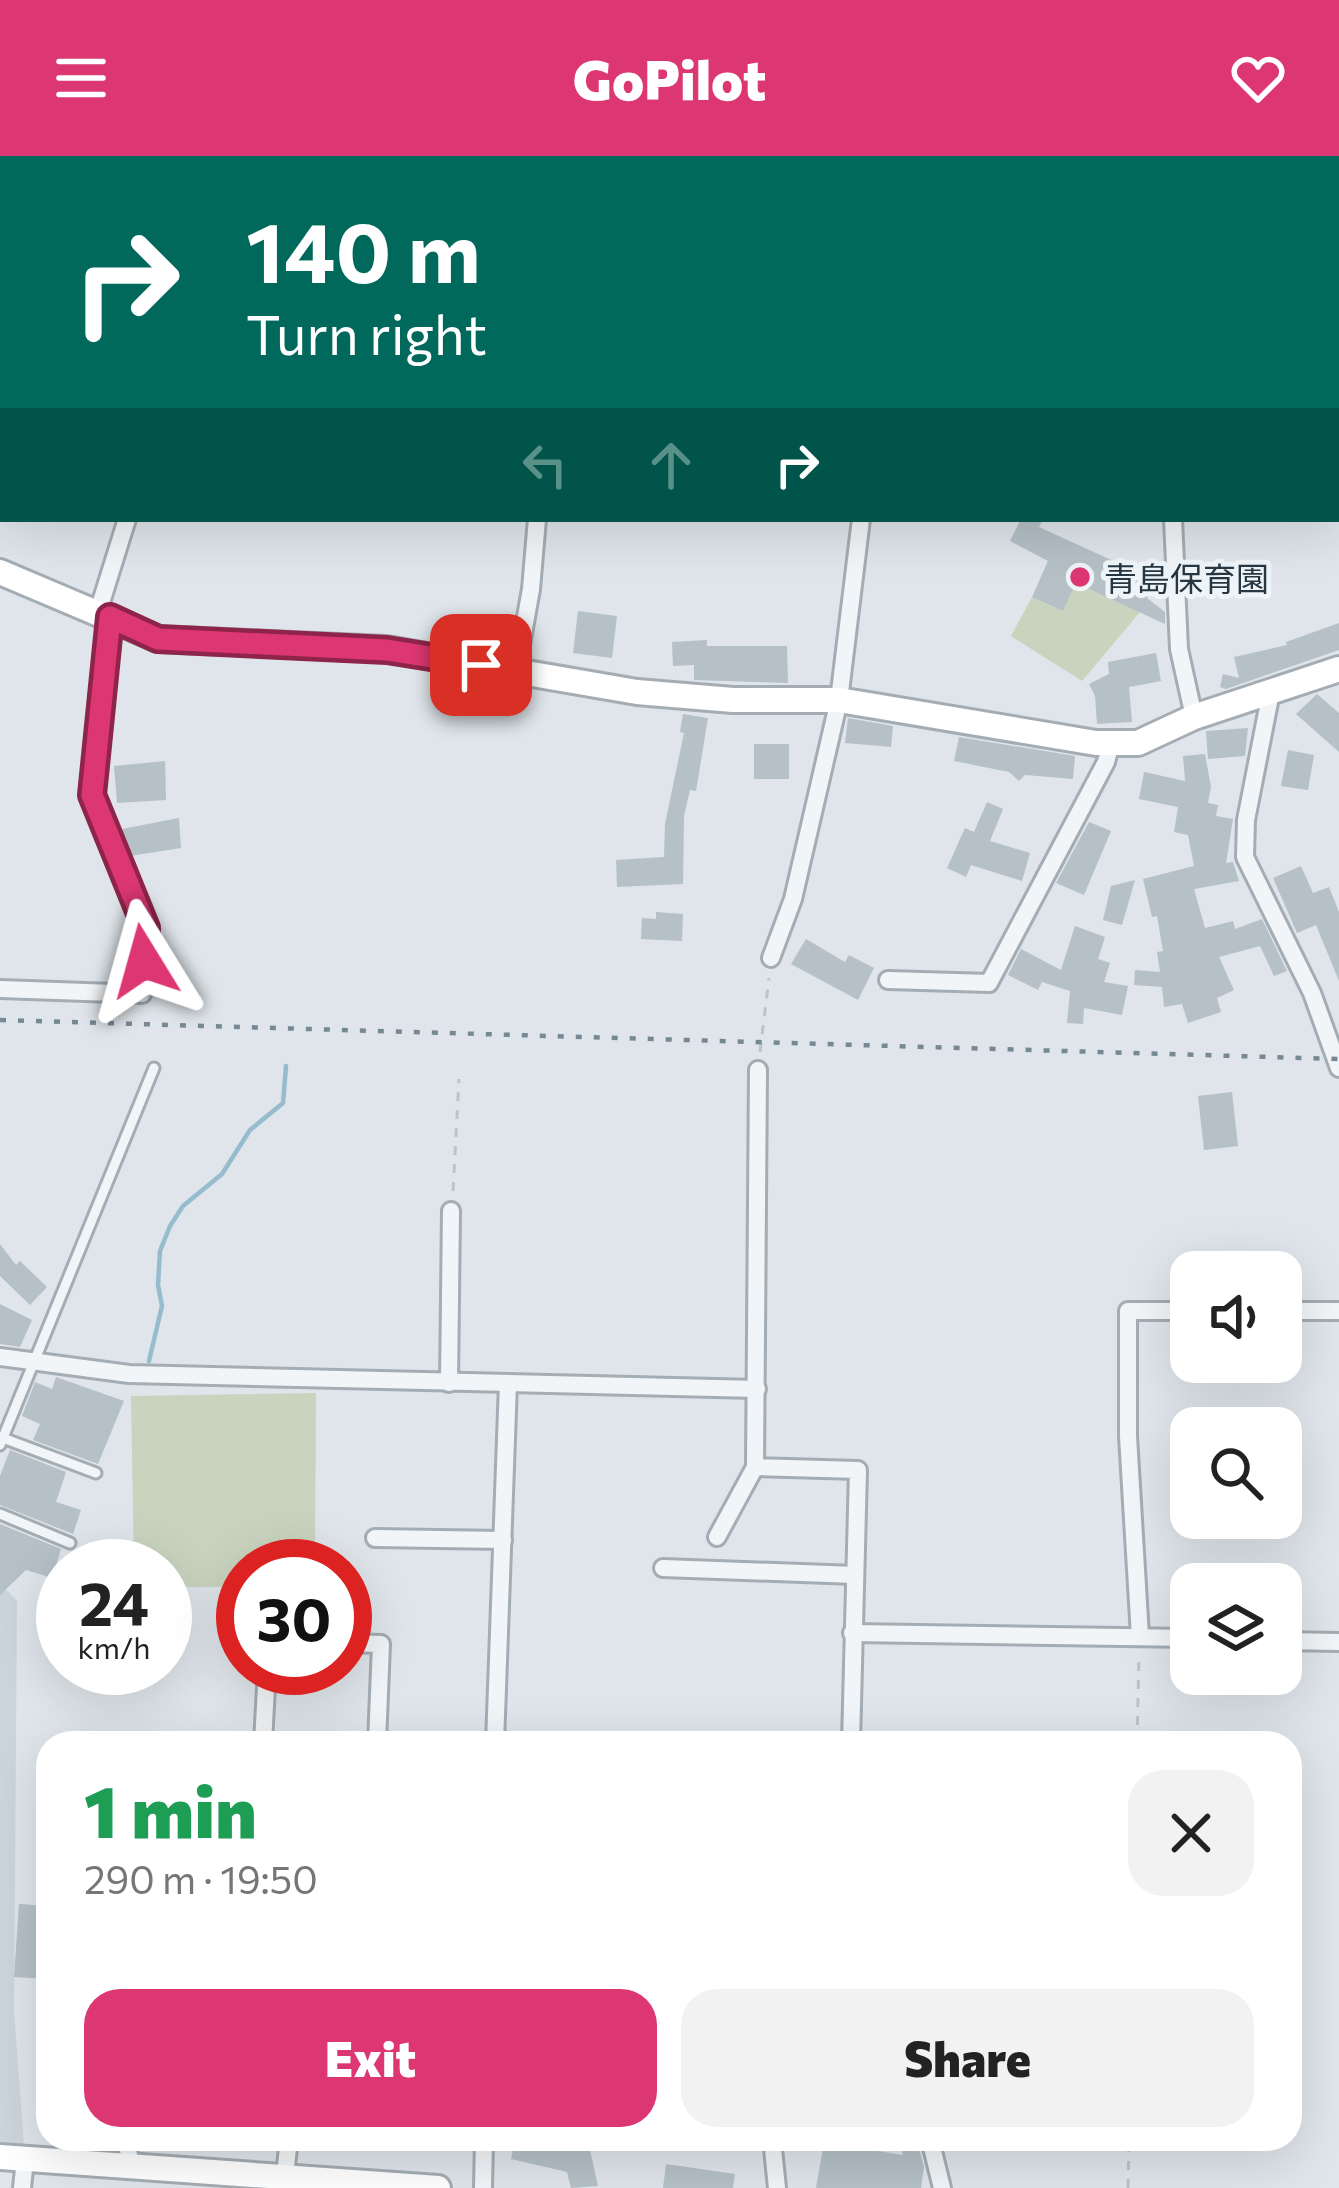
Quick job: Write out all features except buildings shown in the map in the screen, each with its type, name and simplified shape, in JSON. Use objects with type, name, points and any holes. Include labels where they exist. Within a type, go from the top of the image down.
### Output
[{"type":"street","points":[[0,989],[142,994],[146,928],[92,795],[104,615],[126,522]]},
{"type":"street","points":[[516,673],[537,522]]},
{"type":"street","points":[[771,958],[793,898],[839,700],[861,522]]},
{"type":"street","points":[[1173,522],[1179,649],[1195,717]]},
{"type":"street","points":[[0,572],[158,639],[387,650],[637,692],[734,700],[839,700],[946,721],[1111,743],[1138,743],[1195,717],[1339,669]]},
{"type":"street","points":[[1271,692],[1246,820],[1245,857],[1332,1029],[1339,1069]]},
{"type":"street","points":[[888,980],[989,983],[1106,762],[1111,743]]},
{"type":"street","points":[[717,1537],[755,1467],[758,1070]]},
{"type":"street","points":[[449,1383],[452,1211]]},
{"type":"street","points":[[1140,1636],[1128,1436],[1128,1311],[1170,1311]]},
{"type":"street","points":[[1302,1311],[1339,1311]]},
{"type":"street","points":[[0,1357],[129,1374],[757,1389]]},
{"type":"street","points":[[495,1731],[508,1383]]},
{"type":"street","points":[[755,1467],[859,1470],[851,1731]]},
{"type":"street","points":[[375,1538],[503,1540]]},
{"type":"street","points":[[663,1568],[855,1575]]},
{"type":"street","points":[[853,1633],[1170,1637]]},
{"type":"street","points":[[1302,1641],[1339,1642]]},
{"type":"street","points":[[372,1644],[381,1644],[377,1731]]},
{"type":"street","points":[[264,1731],[266,1695]]},
{"type":"street","points":[[128,2151],[131,2166]]},
{"type":"street","points":[[271,2179],[284,2151]]},
{"type":"street","points":[[483,2188],[484,2151]]},
{"type":"street","points":[[773,2151],[777,2188]]},
{"type":"street","points":[[933,2151],[942,2188]]},
{"type":"street","points":[[22,2188],[12,2158],[438,2188]]},
{"type":"lane","points":[[96,1473],[1,1440],[154,1068]]},
{"type":"lane","points":[[0,1514],[60,1539]]},
{"type":"path","points":[[758,1070],[771,958]]},
{"type":"path","points":[[452,1211],[458,1079]]},
{"type":"path","points":[[1137,1731],[1140,1636]]},
{"type":"path","points":[[1128,2188],[1129,2151]]},
{"type":"shaded area","points":[[0,1583],[17,1601],[14,2011],[25,2159],[0,2157]]},
{"type":"green space","points":[[1076,583],[1140,612],[1082,681],[1011,636],[1032,597],[1063,611]]},
{"type":"green space","points":[[316,1393],[315,1539],[216,1539],[216,1587],[192,1587],[192,1539],[134,1539],[131,1396]]},
{"type":"waterway","points":[[149,1361],[162,1306],[160,1251],[170,1226],[183,1206],[222,1174],[250,1130],[283,1103],[286,1066]]},
{"type":"railway","points":[[0,1020],[1339,1059]]},
{"type":"place","name":"青島保育園","points":[[1080,577]]},
{"type":"route","points":[[144,961],[146,928],[92,795],[110,617],[158,639],[387,650],[481,665]]}]
